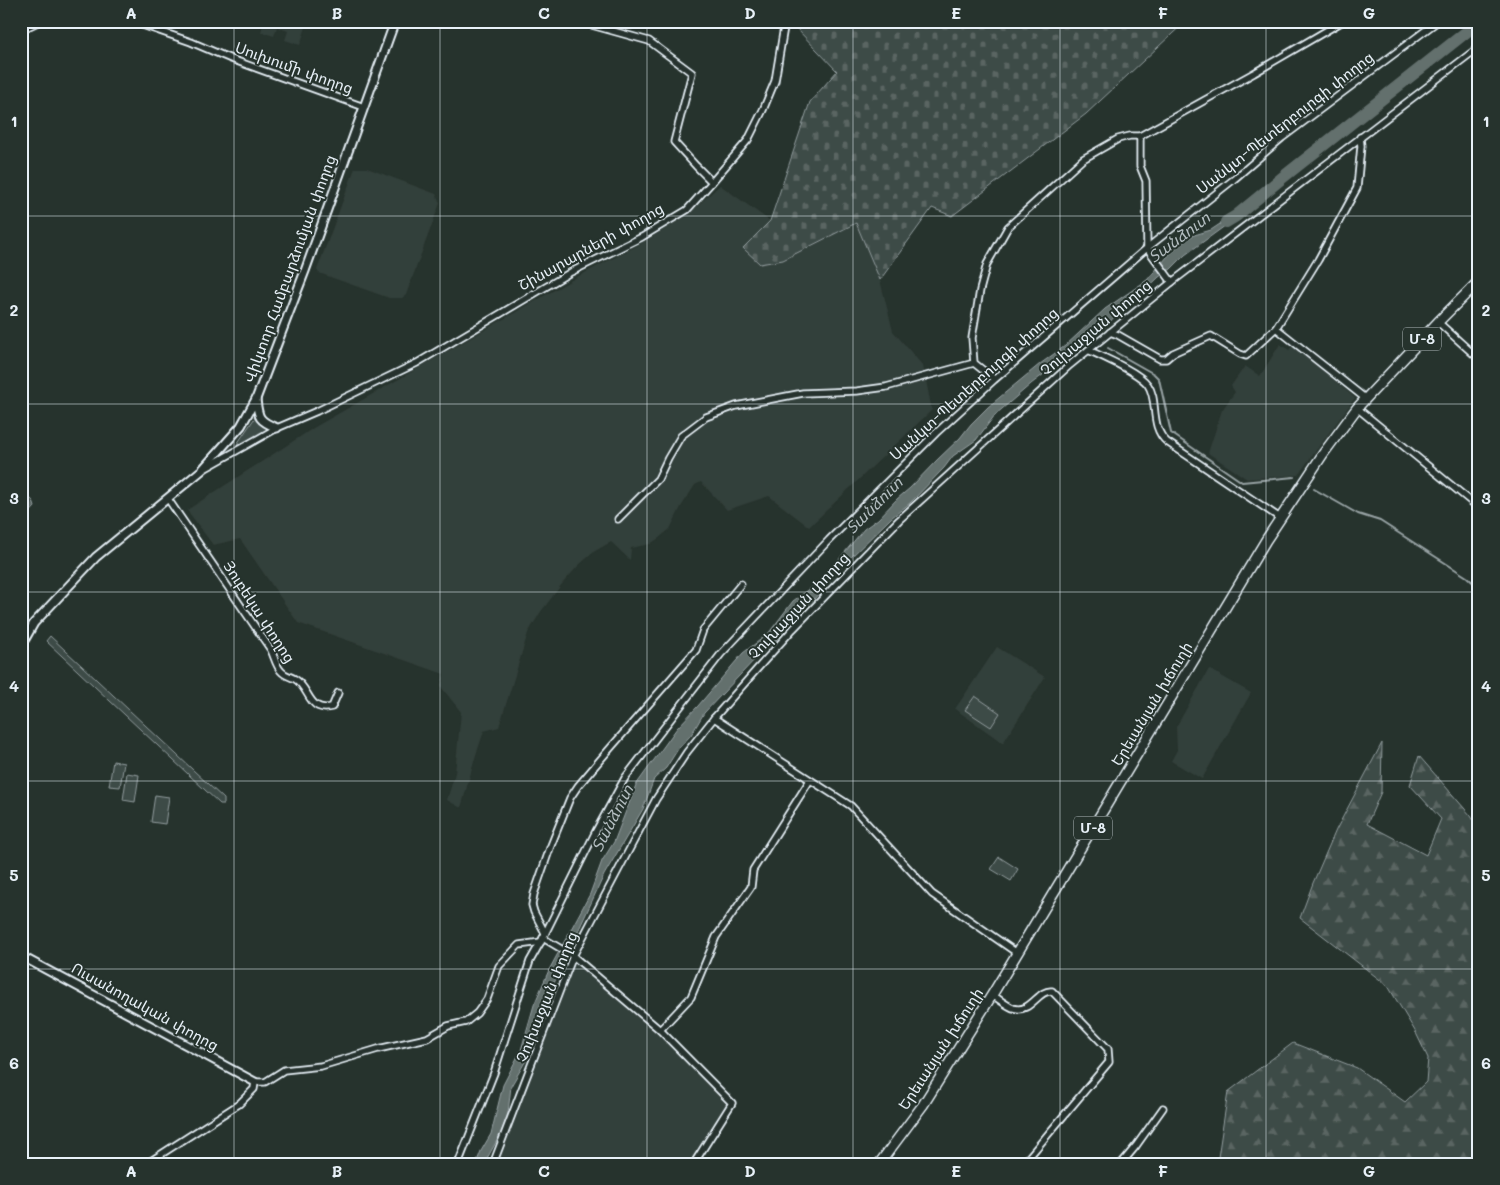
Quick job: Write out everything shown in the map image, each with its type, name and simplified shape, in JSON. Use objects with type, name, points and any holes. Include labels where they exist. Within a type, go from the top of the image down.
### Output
[{"type":"highway","name":"Երեւանյան խճուղի","points":[[880,1164],[923,1105],[992,996],[1266,540],[1323,454],[1357,408],[1479,281]]},
{"type":"street","points":[[21,30],[40,21]]},
{"type":"street","name":"Սուխումի փողոց","points":[[131,21],[191,42],[232,60],[364,106]]},
{"type":"street","name":"Վիկտոր Համբարձումյան փողոց","points":[[168,499],[202,470],[241,426],[256,400],[305,271],[395,21]]},
{"type":"street","points":[[577,21],[649,42],[692,73],[674,142],[712,182]]},
{"type":"street","name":"Շինարարների փողոց","points":[[202,470],[276,428],[317,411],[417,363],[570,272],[642,237],[687,210],[748,140],[763,110],[774,81],[785,21]]},
{"type":"street","points":[[994,379],[974,362],[972,338],[980,290],[988,264],[1008,227],[1083,159],[1118,139],[1140,136],[1343,21]]},
{"type":"street","name":"Սանկտ-Պետերբուրգի փողոց","points":[[458,1164],[494,1072],[530,961],[596,831],[625,778],[721,654],[842,527],[936,433],[994,379],[1147,248],[1233,180],[1282,138],[1438,21]]},
{"type":"street","name":"Չուխաջյան փողոց","points":[[494,1164],[571,955],[656,800],[687,752],[714,718],[793,629],[898,520],[1062,371],[1170,279],[1479,47]]},
{"type":"street","points":[[1140,136],[1140,166],[1146,181],[1147,248],[1170,279]]},
{"type":"street","points":[[1110,332],[1160,359],[1166,359],[1173,353],[1211,336],[1246,356],[1276,328],[1318,260],[1357,188],[1360,138]]},
{"type":"street","points":[[1438,322],[1479,359]]},
{"type":"street","points":[[1276,328],[1366,399]]},
{"type":"street","points":[[1088,350],[1138,375],[1148,384],[1151,391],[1158,433],[1166,442],[1280,518]]},
{"type":"street","points":[[618,519],[658,480],[681,436],[706,417],[736,406],[802,393],[857,391],[886,387],[974,362]]},
{"type":"street","points":[[256,400],[260,419],[264,423],[276,428]]},
{"type":"street","points":[[1357,408],[1479,508]]},
{"type":"street","points":[[21,646],[34,623],[96,557],[168,499]]},
{"type":"street","name":"Յուբեկա փողոց","points":[[168,499],[271,650],[280,670],[287,676],[296,679],[316,706],[324,709],[332,707],[338,693]]},
{"type":"street","points":[[696,1160],[732,1103],[660,1030],[571,955],[543,938],[532,905],[534,894],[570,798],[600,760],[696,650],[703,630],[741,584]]},
{"type":"street","points":[[714,718],[851,806],[932,894],[1017,953]]},
{"type":"street","points":[[660,1030],[691,997],[716,937],[751,887],[753,870],[810,780]]},
{"type":"street","points":[[146,1164],[239,1104],[254,1089],[255,1082],[265,1082],[284,1070],[321,1066],[378,1049],[427,1038],[448,1026],[466,1022],[477,1013],[487,999],[499,966],[519,945],[543,938]]},
{"type":"street","name":"Ուսանողական փողոց","points":[[21,956],[255,1082]]},
{"type":"street","points":[[992,996],[1013,1008],[1021,1009],[1033,1003],[1048,990],[1052,991],[1108,1049],[1109,1062],[1023,1164]]},
{"type":"street","points":[[1121,1164],[1163,1108]]},
{"type":"shaded area","points":[[264,21],[308,21],[300,45],[285,40],[288,31],[277,27],[274,36],[261,32]]},
{"type":"shaded area","points":[[355,168],[367,168],[436,194],[440,203],[406,295],[402,298],[389,298],[319,273],[317,270]]},
{"type":"shaded area","points":[[720,185],[770,221],[743,248],[783,260],[856,223],[880,280],[893,331],[923,366],[932,410],[809,527],[769,496],[727,510],[701,482],[695,485],[670,529],[650,544],[631,548],[630,560],[611,542],[595,551],[562,584],[540,613],[528,633],[499,727],[484,731],[461,808],[447,800],[455,773],[461,712],[442,688],[444,674],[298,623],[240,539],[213,545],[187,510],[315,427],[577,277],[640,244],[686,216]]},
{"type":"shaded area","points":[[1238,212],[1240,215],[1185,255],[1117,314],[1107,325],[1097,333],[1084,339],[1066,357],[995,415],[976,440],[953,456],[910,503],[891,518],[845,563],[776,640],[758,656],[704,713],[691,735],[678,749],[666,768],[654,779],[643,809],[604,875],[543,1007],[536,1038],[528,1057],[511,1086],[508,1113],[501,1133],[484,1164],[476,1164],[491,1134],[503,1085],[521,1050],[534,1005],[549,970],[590,894],[602,861],[614,842],[636,785],[677,728],[743,653],[768,634],[793,601],[821,581],[864,529],[878,519],[910,488],[988,407],[1065,346],[1105,309],[1147,280],[1175,248],[1191,236],[1211,230]]},
{"type":"shaded area","points":[[1280,344],[1289,350],[1293,345],[1355,398],[1298,475],[1247,479],[1208,453],[1222,410],[1235,392],[1231,386],[1245,366],[1260,376]]},
{"type":"shaded area","points":[[997,647],[1045,677],[1003,743],[955,709]]},
{"type":"shaded area","points":[[1209,669],[1251,693],[1202,779],[1171,761],[1177,750],[1176,727]]},
{"type":"shaded area","points":[[574,962],[658,1033],[727,1104],[696,1151],[711,1164],[497,1164]]},
{"type":"green space","points":[[798,21],[1186,21],[1086,114],[952,216],[932,208],[880,280],[856,223],[783,260],[760,264],[743,248],[770,221],[810,102],[837,71],[797,29]]},
{"type":"green space","points":[[256,416],[262,425],[270,429],[235,447]]},
{"type":"green space","points":[[21,489],[33,501],[35,507],[21,522]]},
{"type":"green space","points":[[50,636],[224,799],[224,804],[220,804],[46,641]]},
{"type":"green space","points":[[975,696],[1000,713],[991,727],[965,710]]},
{"type":"green space","points":[[1382,743],[1381,792],[1367,824],[1426,855],[1441,819],[1410,785],[1419,756],[1471,816],[1479,829],[1479,1164],[1217,1164],[1228,1092],[1293,1043],[1357,1068],[1405,1102],[1426,1082],[1428,1058],[1415,1031],[1388,986],[1300,918],[1336,830]]},
{"type":"green space","points":[[113,761],[124,763],[120,787],[109,786]]},
{"type":"green space","points":[[127,773],[139,775],[135,802],[123,800]]},
{"type":"green space","points":[[155,795],[169,797],[165,824],[151,822]]},
{"type":"green space","points":[[999,857],[1018,869],[1011,881],[991,869]]},
{"type":"waterway","name":"Տանձուտ","points":[[1226,222],[1479,22]]},
{"type":"waterway","points":[[1108,348],[1154,374],[1159,379],[1171,433],[1242,482],[1294,477]]},
{"type":"waterway","points":[[1314,489],[1358,514],[1380,521],[1467,577],[1479,588]]}]
